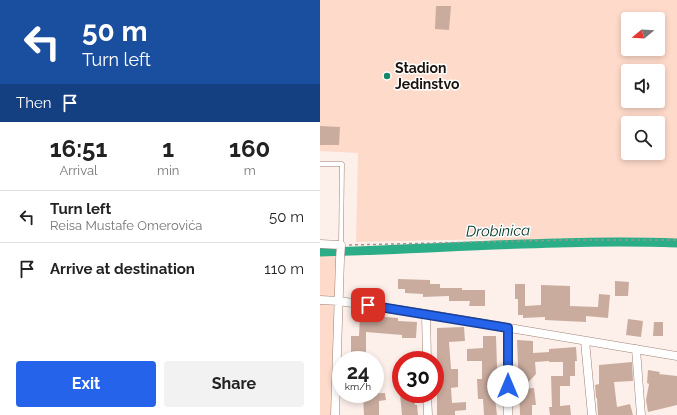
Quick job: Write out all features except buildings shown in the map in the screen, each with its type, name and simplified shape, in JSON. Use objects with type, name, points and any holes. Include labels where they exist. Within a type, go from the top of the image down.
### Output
[{"type":"street","points":[[320,244],[341,245],[335,415]]},
{"type":"street","points":[[320,300],[339,301],[426,314],[677,356]]},
{"type":"street","points":[[426,314],[427,351]]},
{"type":"street","points":[[508,328],[508,415]]},
{"type":"street","points":[[586,341],[592,415]]},
{"type":"street","points":[[636,350],[641,415]]},
{"type":"street","points":[[427,403],[428,415]]},
{"type":"lane","points":[[320,164],[342,164],[341,245]]},
{"type":"path","points":[[341,245],[567,240],[677,240]]},
{"type":"shaded area","points":[[320,0],[677,0],[677,244],[565,243],[492,245],[491,239],[356,242],[358,153],[320,151]]},
{"type":"shaded area","points":[[320,252],[331,252],[340,259],[337,351],[332,351],[332,403],[335,403],[335,415],[320,415]]},
{"type":"waterway","name":"Drobinica","points":[[320,252],[543,243],[677,243]]},
{"type":"place","name":"Stadion Jedinstvo","points":[[387,76]]},
{"type":"route","points":[[368,305],[508,328],[508,386]]}]
